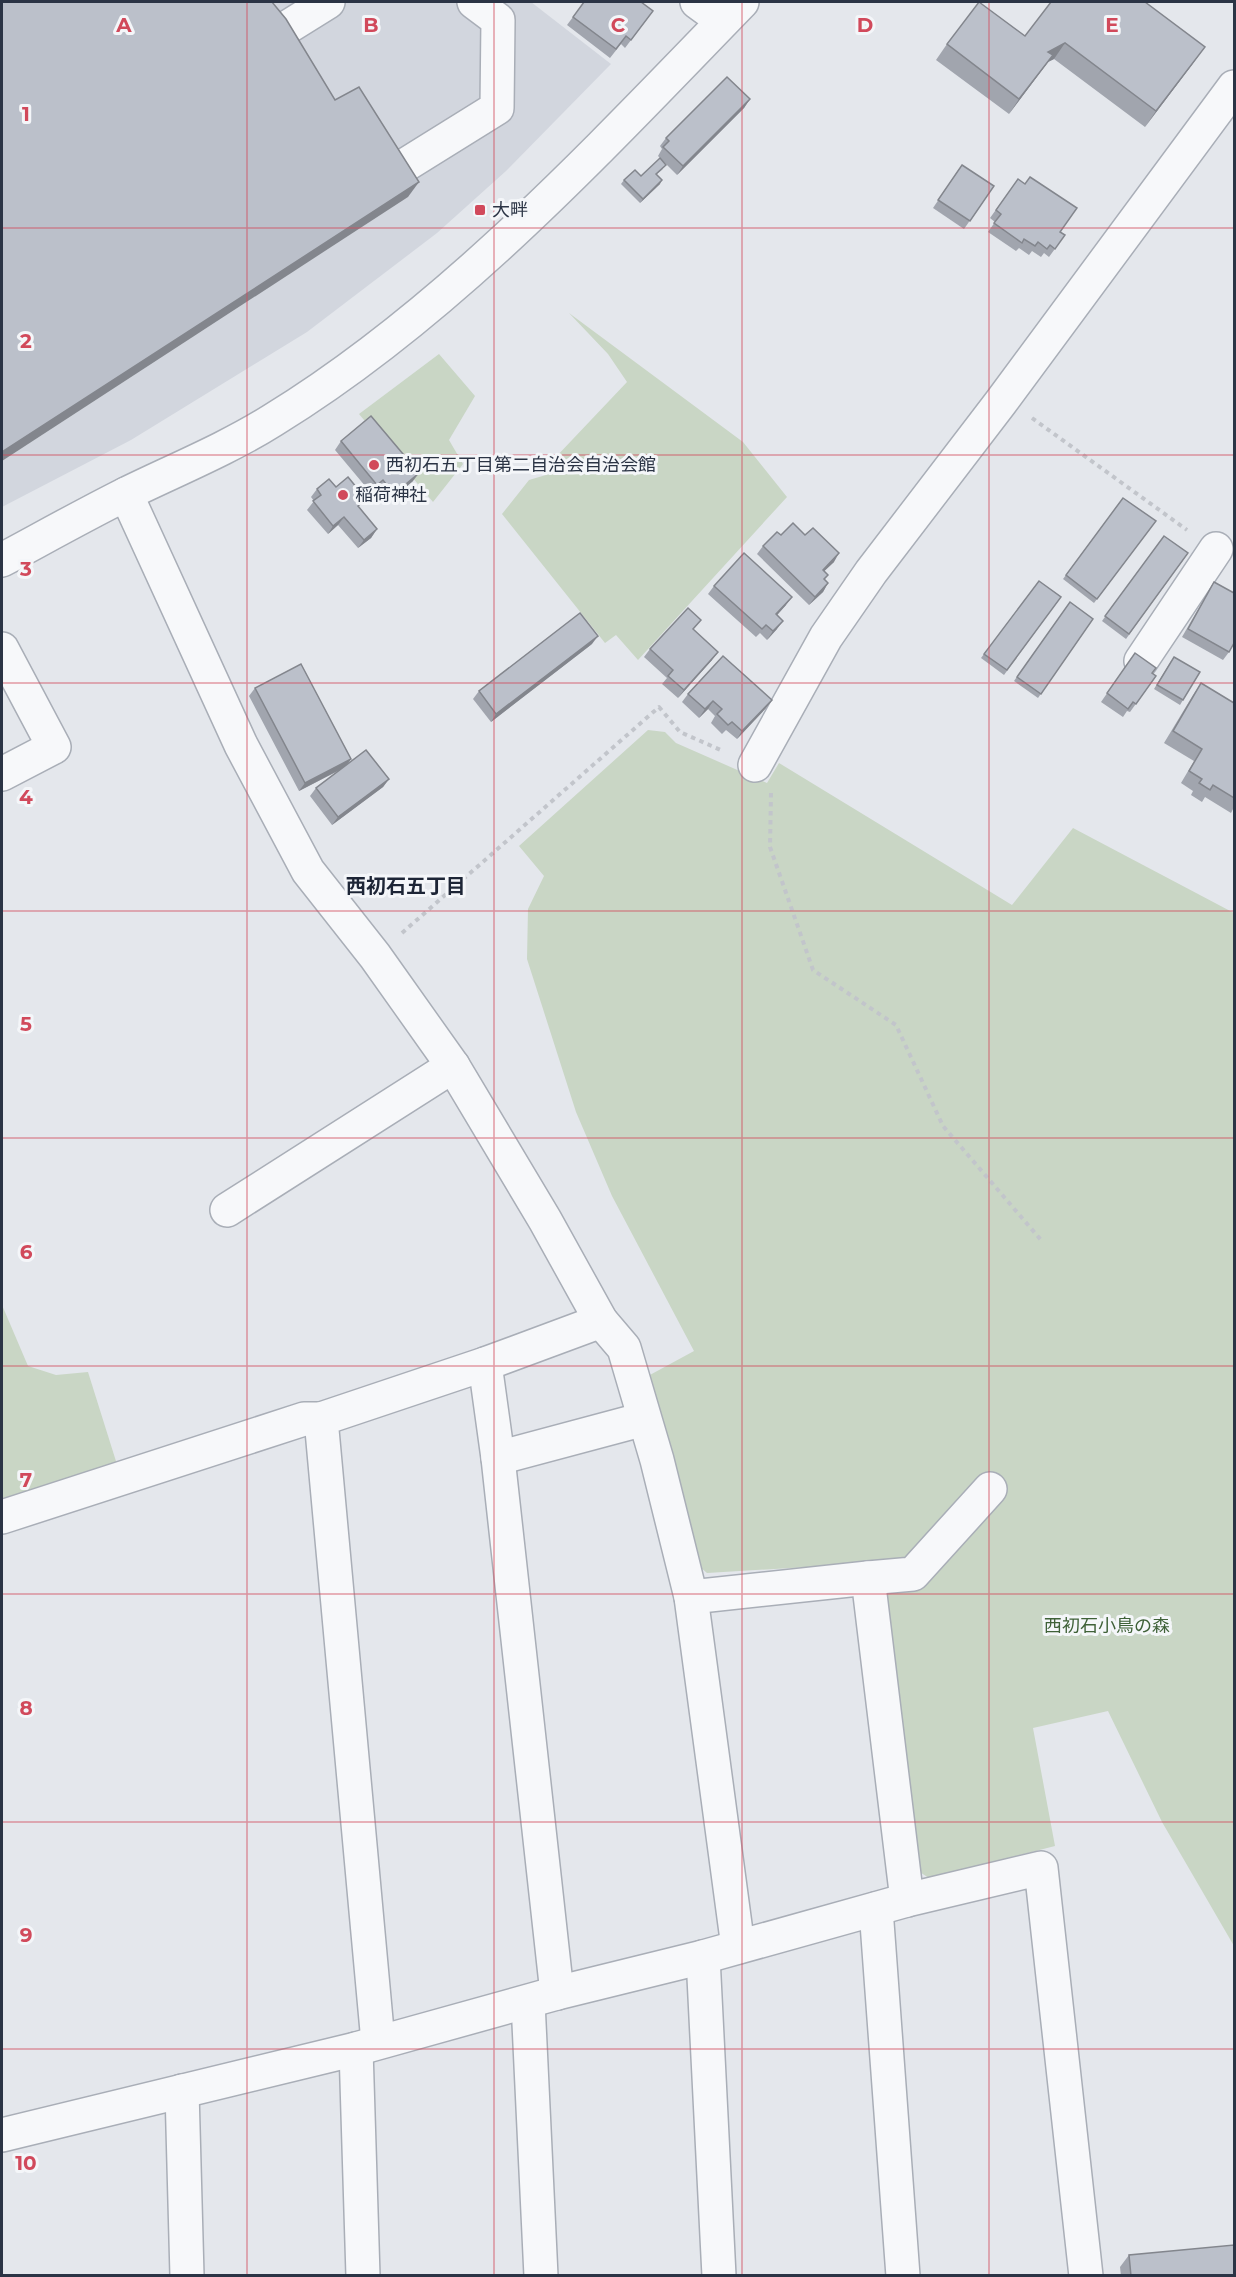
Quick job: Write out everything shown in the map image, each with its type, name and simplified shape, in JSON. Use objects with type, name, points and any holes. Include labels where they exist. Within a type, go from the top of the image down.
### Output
[{"type":"street","points":[[275,35],[328,2]]},
{"type":"street","points":[[347,197],[376,184],[497,108],[498,20],[474,2]]},
{"type":"street","points":[[697,2],[733,11]]},
{"type":"street","points":[[2,560],[126,494],[273,421],[384,344],[550,197],[733,11]]},
{"type":"street","points":[[755,765],[826,638],[871,572],[1005,397],[1234,87]]},
{"type":"street","points":[[126,494],[241,745],[308,871],[375,956],[453,1066],[545,1220],[601,1322],[624,1348],[679,1542],[691,1597],[738,1947]]},
{"type":"street","points":[[1141,661],[1216,549]]},
{"type":"street","points":[[2,649],[54,747],[2,774]]},
{"type":"street","points":[[227,1210],[453,1066]]},
{"type":"street","points":[[2,1517],[304,1419],[321,1419],[601,1322]]},
{"type":"street","points":[[485,1364],[498,1458],[542,1997],[541,2276]]},
{"type":"street","points":[[321,1419],[367,2046],[363,2276]]},
{"type":"street","points":[[498,1458],[644,1419]]},
{"type":"street","points":[[691,1597],[913,1574],[990,1489]]},
{"type":"street","points":[[868,1578],[892,1905],[903,2276]]},
{"type":"street","points":[[2,2135],[367,2046],[542,1997],[1041,1868],[1086,2276]]},
{"type":"street","points":[[703,1957],[719,2276]]},
{"type":"street","points":[[182,2091],[187,2276]]},
{"type":"path","points":[[1005,397],[1167,516],[1216,549]]},
{"type":"path","points":[[375,956],[659,708],[680,732],[772,774],[770,847],[813,970],[896,1025],[943,1126],[1041,1240]]},
{"type":"shaded area","points":[[2,2],[531,2],[611,64],[506,171],[437,233],[307,332],[131,440],[2,507]]},
{"type":"green space","points":[[569,313],[743,442],[787,497],[638,660],[616,635],[605,643],[502,514],[529,480],[556,472],[554,459],[627,382],[608,354]]},
{"type":"green space","points":[[439,354],[475,396],[449,440],[463,464],[433,502],[359,414]]},
{"type":"green space","name":"西初石小鳥の森","points":[[648,730],[665,732],[676,743],[767,783],[779,763],[1012,905],[1073,828],[1234,913],[1234,1946],[1162,1822],[1108,1711],[1033,1728],[1055,1846],[929,1878],[915,1869],[880,1602],[894,1587],[907,1561],[707,1573],[693,1561],[648,1376],[694,1351],[612,1196],[576,1112],[527,959],[528,909],[544,876],[519,846]]},
{"type":"green space","points":[[2,1305],[28,1366],[56,1375],[88,1372],[120,1474],[2,1511]]},
{"type":"building","points":[[2,2],[272,2],[286,19],[335,100],[359,87],[419,182],[2,452]]},
{"type":"building","points":[[584,2],[641,2],[653,11],[631,40],[626,36],[616,49],[573,17]]},
{"type":"building","points":[[979,2],[1025,36],[1051,2],[1145,2],[1205,47],[1156,111],[1065,43],[1048,52],[1053,55],[1019,99],[947,44]]},
{"type":"building","points":[[727,77],[750,99],[683,166],[663,147],[669,141],[666,138]]},
{"type":"building","points":[[660,158],[666,165],[656,174],[662,180],[643,199],[624,180],[635,170],[641,176]]},
{"type":"building","points":[[962,165],[994,186],[970,221],[938,200]]},
{"type":"building","points":[[1030,177],[1077,208],[1060,232],[1065,235],[1055,249],[1050,245],[1047,249],[1038,242],[1035,246],[1024,239],[1022,243],[994,223],[1001,214],[996,210],[1018,179],[1025,184]]},
{"type":"building","name":"西初石五丁目第二自治会自治会館","points":[[371,416],[419,473],[394,494],[383,480],[377,485],[341,441]]},
{"type":"building","points":[[348,477],[366,499],[358,506],[377,529],[364,540],[344,517],[333,526],[313,501],[321,495],[317,489],[329,479],[336,487]]},
{"type":"building","points":[[1123,498],[1156,521],[1097,599],[1066,575]]},
{"type":"building","points":[[793,523],[805,535],[813,528],[839,553],[823,570],[828,575],[824,579],[828,583],[815,597],[763,546],[777,532],[781,535]]},
{"type":"building","points":[[1164,536],[1188,553],[1129,634],[1105,616]]},
{"type":"building","points":[[744,553],[792,597],[776,614],[783,621],[773,631],[766,625],[762,629],[714,586]]},
{"type":"building","points":[[1039,581],[1061,597],[1007,670],[984,654]]},
{"type":"building","points":[[1214,582],[1234,593],[1234,643],[1229,652],[1188,629]]},
{"type":"building","points":[[1070,602],[1093,619],[1041,694],[1017,677]]},
{"type":"building","points":[[688,608],[701,620],[693,629],[718,652],[684,690],[668,676],[673,670],[650,649]]},
{"type":"building","points":[[580,613],[598,636],[496,714],[479,691]]},
{"type":"building","points":[[1135,653],[1156,668],[1152,673],[1156,676],[1136,704],[1133,702],[1128,709],[1107,693]]},
{"type":"building","points":[[723,656],[772,700],[742,731],[732,722],[728,725],[717,714],[722,709],[713,701],[705,709],[688,694]]},
{"type":"building","points":[[1174,657],[1200,672],[1183,700],[1157,685]]},
{"type":"building","points":[[301,664],[351,759],[305,783],[255,688]]},
{"type":"building","points":[[1201,683],[1234,703],[1234,798],[1213,785],[1210,790],[1199,783],[1202,779],[1189,771],[1202,749],[1173,731]]},
{"type":"building","points":[[366,750],[389,779],[338,817],[316,788]]},
{"type":"building","points":[[1234,2245],[1234,2276],[1131,2276],[1129,2255]]},
{"type":"place","name":"大畔","points":[[480,210]]},
{"type":"place","name":"西初石五丁目第二自治会自治会館","points":[[374,465]]},
{"type":"place","name":"稲荷神社","points":[[343,495]]},
{"type":"district","name":"西初石五丁目","points":[[406,886]]}]
